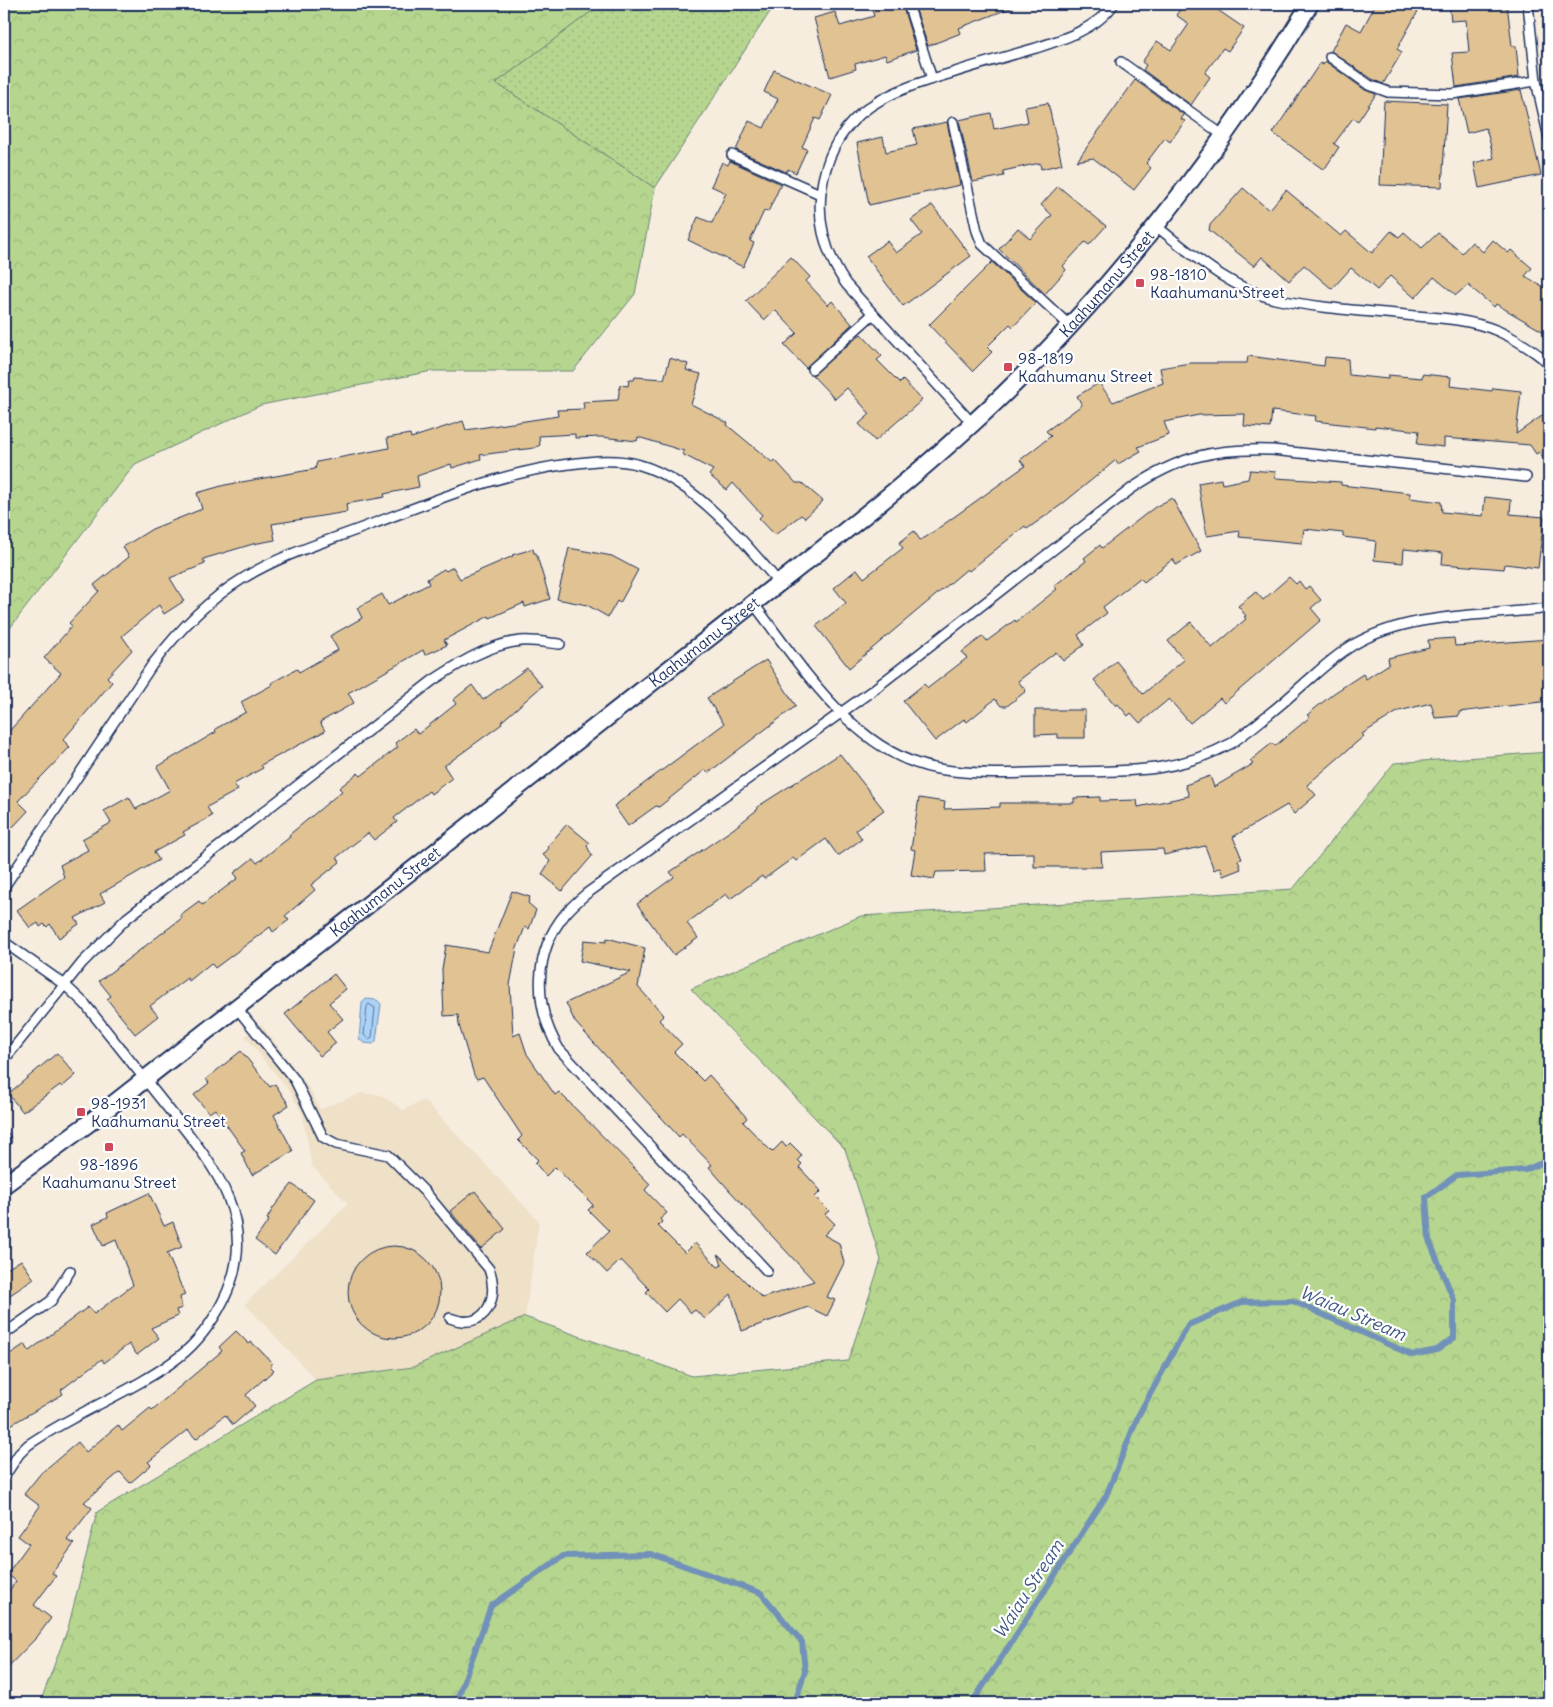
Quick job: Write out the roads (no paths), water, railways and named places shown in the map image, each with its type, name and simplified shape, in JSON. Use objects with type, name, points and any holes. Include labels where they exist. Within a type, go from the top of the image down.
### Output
[{"type":"street","name":"Kaahumanu Street","points":[[4,1185],[145,1079],[779,583],[879,504],[972,423],[1029,369],[1124,267],[1224,136],[1310,4]]},
{"type":"lane","points":[[908,4],[932,79]]},
{"type":"lane","points":[[972,423],[846,284],[834,267],[823,233],[820,194],[825,170],[836,142],[855,118],[886,96],[932,79],[1068,37],[1095,22],[1114,4]]},
{"type":"lane","points":[[1528,4],[1536,81],[1549,138]]},
{"type":"lane","points":[[1330,58],[1369,85],[1388,92],[1452,94],[1536,81]]},
{"type":"lane","points":[[1121,62],[1224,136]]},
{"type":"lane","points":[[953,122],[977,231],[982,244],[1070,326]]},
{"type":"lane","points":[[732,155],[820,194]]},
{"type":"lane","points":[[1156,226],[1211,270],[1251,291],[1275,299],[1311,305],[1447,319],[1473,324],[1496,330],[1517,341],[1549,363]]},
{"type":"lane","points":[[812,369],[873,314]]},
{"type":"lane","points":[[767,1271],[559,1049],[551,1036],[540,1004],[541,969],[550,937],[566,913],[586,894],[840,714],[1131,489],[1153,474],[1181,460],[1218,451],[1272,450],[1526,477]]},
{"type":"lane","points":[[4,887],[152,665],[176,634],[197,612],[241,579],[288,556],[493,479],[539,468],[596,460],[612,460],[637,464],[656,470],[674,479],[705,505],[779,583]]},
{"type":"lane","points":[[753,603],[840,714],[894,754],[936,768],[997,773],[1161,769],[1194,760],[1232,743],[1325,666],[1352,646],[1372,635],[1393,627],[1420,621],[1549,608]]},
{"type":"lane","points":[[4,1060],[65,984],[104,939],[127,918],[432,681],[469,659],[494,648],[521,641],[560,644]]},
{"type":"lane","points":[[4,942],[65,984],[85,1004],[210,1160],[228,1193],[234,1213],[237,1240],[232,1282],[216,1315],[190,1348],[166,1366],[28,1445],[19,1454],[4,1477]]},
{"type":"lane","points":[[236,1007],[294,1080],[323,1137],[336,1144],[388,1155],[426,1193],[489,1269],[494,1283],[494,1294],[490,1305],[484,1313],[475,1320],[466,1322],[450,1318]]},
{"type":"lane","points":[[4,1334],[51,1301],[70,1271]]},
{"type":"water","points":[[366,999],[377,1000],[381,1004],[376,1041],[373,1044],[364,1043],[359,1039],[362,1003]]},
{"type":"waterway","name":"Waiau Stream","points":[[972,1703],[1106,1496],[1138,1416],[1188,1325],[1242,1302],[1293,1301],[1412,1355],[1437,1350],[1454,1338],[1454,1300],[1429,1240],[1426,1197],[1457,1175],[1525,1170],[1549,1160]]},
{"type":"waterway","name":"Waiau Stream","points":[[456,1703],[491,1606],[563,1556],[651,1554],[761,1593],[802,1642],[805,1671],[795,1703]]},
{"type":"place","name":"98-1810 Kaahumanu Street","points":[[1140,283]]},
{"type":"place","name":"98-1819 Kaahumanu Street","points":[[1008,367]]},
{"type":"place","name":"98-1931 Kaahumanu Street","points":[[81,1112]]},
{"type":"place","name":"98-1896 Kaahumanu Street","points":[[109,1147]]}]
